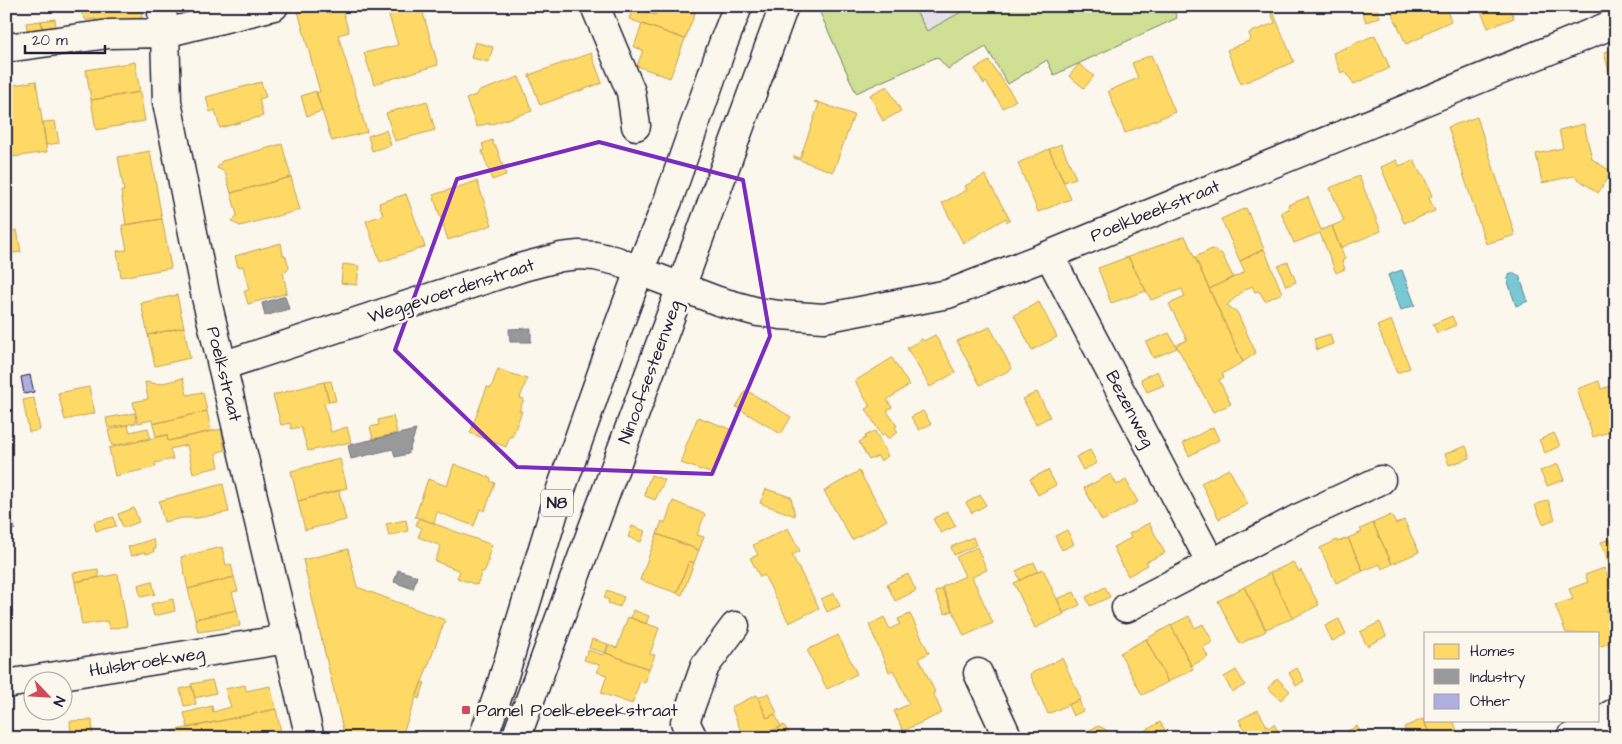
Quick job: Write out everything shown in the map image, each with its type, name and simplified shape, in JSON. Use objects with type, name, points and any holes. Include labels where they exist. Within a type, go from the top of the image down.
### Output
[{"type":"street","name":"Poelkstraat","points":[[161,6],[165,33],[167,102],[205,293],[310,738]]},
{"type":"street","points":[[6,48],[109,34],[165,33],[274,6]]},
{"type":"street","points":[[596,6],[632,92],[636,126]]},
{"type":"street","name":"N8","points":[[483,738],[502,683],[560,492],[639,272],[668,202],[738,6]]},
{"type":"street","name":"Ninoofsesteenweg","points":[[516,738],[784,6]]},
{"type":"street","name":"Poelkbeekstraat","points":[[681,288],[758,312],[780,316],[824,318],[948,294],[1049,255],[1616,23]]},
{"type":"street","name":"Bezenweg","points":[[1049,255],[1211,563]]},
{"type":"street","name":"Weggevoerdenstraat","points":[[222,366],[561,256],[595,256],[617,261],[639,272],[681,288]]},
{"type":"street","points":[[1126,608],[1299,518],[1381,480]]},
{"type":"street","points":[[693,738],[685,722],[705,666],[734,626]]},
{"type":"street","name":"Hulsbroekweg","points":[[6,684],[287,639]]},
{"type":"street","points":[[978,673],[1008,738]]},
{"type":"street","points":[[1600,721],[1616,712]]},
{"type":"street","points":[[1570,738],[1598,722]]},
{"type":"highlighted area","points":[[599,142],[743,180],[770,336],[712,474],[517,467],[395,350],[457,179]]},
{"type":"shaded area","points":[[913,6],[972,6],[927,31]]},
{"type":"green space","points":[[817,6],[913,6],[927,31],[972,6],[1172,6],[1177,18],[1054,75],[1047,60],[1008,84],[986,47],[948,69],[937,57],[856,93]]},
{"type":"water","points":[[1402,270],[1415,305],[1401,310],[1388,275]]},
{"type":"water","points":[[1511,273],[1519,275],[1528,301],[1516,306],[1507,279]]},
{"type":"building: Homes","points":[[80,6],[141,6],[142,18],[96,22],[96,19],[86,20],[80,11]]},
{"type":"building: Homes","points":[[315,6],[341,6],[349,32],[338,35],[367,132],[332,141],[316,93],[320,92],[298,11]]},
{"type":"building: Homes","points":[[386,6],[421,6],[438,65],[374,84],[364,53],[398,45]]},
{"type":"building: Homes","points":[[524,6],[541,6],[530,10],[529,7],[525,9]]},
{"type":"building: Homes","points":[[541,6],[559,6],[543,11]]},
{"type":"building: Homes","points":[[636,6],[658,6],[655,15]]},
{"type":"building: Homes","points":[[658,6],[677,6],[695,13],[685,39],[629,19],[633,7],[655,15]]},
{"type":"building: Homes","points":[[677,6],[697,6],[695,13]]},
{"type":"building: Homes","points":[[1360,6],[1376,6],[1380,17],[1366,22]]},
{"type":"building: Homes","points":[[1389,6],[1445,6],[1451,21],[1406,44]]},
{"type":"building: Homes","points":[[1474,6],[1509,6],[1514,18],[1488,28],[1480,9],[1475,11]]},
{"type":"building: Homes","points":[[1273,12],[1294,62],[1241,84],[1227,50],[1251,40],[1249,33],[1275,23],[1271,13]]},
{"type":"building: Homes","points":[[55,19],[56,30],[43,32],[41,21]]},
{"type":"building: Homes","points":[[41,21],[43,32],[28,34],[26,23]]},
{"type":"building: Homes","points":[[642,24],[685,39],[670,78],[637,66],[643,50],[634,47]]},
{"type":"building: Homes","points":[[1375,35],[1390,68],[1354,84],[1345,71],[1341,73],[1333,53]]},
{"type":"building: Homes","points":[[475,42],[493,47],[489,62],[471,58]]},
{"type":"building: Homes","points":[[1616,49],[1616,91],[1614,92],[1604,52]]},
{"type":"building: Homes","points":[[591,53],[602,83],[540,105],[529,75]]},
{"type":"building: Homes","points":[[1151,55],[1175,112],[1125,133],[1108,91],[1138,78],[1132,63]]},
{"type":"building: Homes","points":[[989,61],[1016,100],[1003,108],[975,69]]},
{"type":"building: Homes","points":[[135,62],[140,92],[91,100],[86,70]]},
{"type":"building: Homes","points":[[1079,64],[1094,76],[1084,88],[1069,76]]},
{"type":"building: Homes","points":[[519,77],[532,111],[477,127],[466,99],[478,94],[477,92]]},
{"type":"building: Homes","points":[[36,81],[47,152],[6,158],[6,109],[12,108],[9,86]]},
{"type":"building: Homes","points":[[261,82],[266,97],[259,99],[263,116],[220,128],[215,110],[210,112],[206,97]]},
{"type":"building: Homes","points":[[887,86],[901,111],[883,121],[870,95]]},
{"type":"building: Homes","points":[[316,91],[322,111],[307,116],[301,96]]},
{"type":"building: Homes","points":[[140,92],[145,121],[96,130],[91,100]]},
{"type":"building: Homes","points":[[427,101],[435,130],[395,141],[386,113]]},
{"type":"building: Homes","points":[[815,101],[854,115],[833,172],[794,158],[794,156],[800,158],[819,104]]},
{"type":"building: Homes","points":[[1477,117],[1515,235],[1486,244],[1448,127]]},
{"type":"building: Homes","points":[[55,121],[59,143],[46,145],[43,122]]},
{"type":"building: Homes","points":[[1584,124],[1592,159],[1612,172],[1598,193],[1574,176],[1542,183],[1536,154],[1563,148],[1559,130]]},
{"type":"building: Homes","points":[[386,130],[391,145],[372,151],[368,136]]},
{"type":"building: Homes","points":[[492,140],[506,175],[492,180],[482,151],[484,150],[482,144]]},
{"type":"building: Homes","points":[[282,144],[291,177],[231,193],[225,172],[217,168],[222,161]]},
{"type":"building: Homes","points":[[1061,144],[1076,178],[1064,182],[1049,149]]},
{"type":"building: Homes","points":[[1049,149],[1071,199],[1038,212],[1018,163]]},
{"type":"building: Homes","points":[[150,151],[162,219],[126,225],[121,191],[124,191],[118,157]]},
{"type":"building: Homes","points":[[1397,160],[1399,166],[1414,160],[1421,175],[1423,174],[1432,196],[1429,198],[1435,211],[1404,223],[1381,167]]},
{"type":"building: Homes","points":[[985,175],[1010,220],[1007,222],[1006,218],[963,243],[942,203],[967,190],[965,186]]},
{"type":"building: Homes","points":[[1359,176],[1381,231],[1340,248],[1332,226],[1344,221],[1330,188]]},
{"type":"building: Homes","points":[[291,177],[300,210],[240,226],[232,222],[237,215],[231,193]]},
{"type":"building: Homes","points":[[477,181],[492,225],[448,240],[433,195]]},
{"type":"building: Homes","points":[[406,194],[425,247],[380,262],[366,221],[383,215],[379,203]]},
{"type":"building: Homes","points":[[1308,197],[1321,230],[1332,226],[1345,259],[1342,261],[1345,269],[1336,273],[1320,233],[1294,243],[1281,212],[1289,209],[1288,205]]},
{"type":"building: Homes","points":[[1246,208],[1264,249],[1240,261],[1221,219]]},
{"type":"building: Homes","points":[[162,219],[171,268],[121,277],[117,251],[127,250],[122,225]]},
{"type":"building: Homes","points":[[17,230],[21,252],[6,254],[6,233]]},
{"type":"building: Homes","points":[[1185,236],[1243,362],[1222,374],[1224,377],[1219,380],[1231,404],[1213,412],[1176,345],[1187,340],[1169,304],[1185,297],[1182,289],[1151,300],[1128,257]]},
{"type":"building: Homes","points":[[281,243],[283,255],[286,257],[289,267],[287,271],[283,272],[287,293],[248,304],[244,291],[249,290],[243,266],[238,267],[235,256]]},
{"type":"building: Homes","points":[[1212,249],[1222,254],[1233,277],[1209,289],[1195,257]]},
{"type":"building: Homes","points":[[1264,249],[1282,293],[1265,301],[1259,291],[1255,292],[1252,286],[1227,305],[1237,312],[1256,353],[1243,362],[1209,289],[1245,272],[1240,261]]},
{"type":"building: Homes","points":[[1128,257],[1146,291],[1111,303],[1098,268]]},
{"type":"building: Homes","points":[[1288,262],[1296,282],[1286,286],[1278,266]]},
{"type":"building: Homes","points":[[343,264],[359,266],[357,285],[341,283]]},
{"type":"building: Homes","points":[[177,295],[184,327],[148,335],[141,303]]},
{"type":"building: Homes","points":[[1039,302],[1057,337],[1032,350],[1014,315]]},
{"type":"building: Homes","points":[[1452,316],[1456,325],[1437,333],[1433,324]]},
{"type":"building: Homes","points":[[1391,320],[1410,368],[1397,373],[1377,326]]},
{"type":"building: Homes","points":[[184,327],[190,358],[155,366],[148,335]]},
{"type":"building: Homes","points":[[990,327],[1012,369],[980,385],[957,341]]},
{"type":"building: Homes","points":[[1169,333],[1177,348],[1153,358],[1146,342]]},
{"type":"building: Homes","points":[[1330,334],[1333,344],[1317,350],[1314,339]]},
{"type":"building: Homes","points":[[935,335],[956,372],[930,387],[907,348],[922,339],[924,341]]},
{"type":"building: Homes","points":[[892,358],[909,385],[887,400],[892,407],[887,411],[897,426],[895,427],[898,432],[888,439],[885,434],[882,436],[866,409],[870,407],[855,381]]},
{"type":"building: Homes","points":[[498,369],[527,379],[520,398],[524,399],[519,411],[522,411],[506,447],[470,433],[487,387],[491,388]]},
{"type":"building: Homes","points":[[1157,371],[1164,385],[1147,392],[1141,379]]},
{"type":"building: Homes","points":[[183,378],[187,395],[203,392],[207,411],[153,424],[152,420],[138,423],[133,402],[148,399],[145,382],[159,384]]},
{"type":"building: Homes","points":[[331,381],[336,401],[329,402],[324,382]]},
{"type":"building: Homes","points":[[1599,381],[1601,389],[1616,384],[1616,430],[1593,437],[1577,389]]},
{"type":"building: Homes","points":[[324,382],[329,402],[324,403],[331,432],[347,427],[351,442],[308,451],[301,427],[291,429],[290,423],[281,425],[273,395]]},
{"type":"building: Homes","points":[[89,387],[95,413],[65,420],[58,393]]},
{"type":"building: Homes","points":[[746,390],[791,417],[781,434],[736,407]]},
{"type":"building: Homes","points":[[1037,392],[1050,417],[1036,424],[1023,399]]},
{"type":"building: Homes","points":[[34,398],[40,430],[29,432],[23,400]]},
{"type":"building: Homes","points":[[207,411],[211,431],[168,441],[167,435],[156,437],[153,424]]},
{"type":"building: Homes","points":[[923,411],[931,424],[919,430],[911,417]]},
{"type":"building: Homes","points":[[135,413],[136,423],[108,428],[106,418]]},
{"type":"building: Homes","points":[[393,416],[397,433],[373,439],[370,427],[379,425],[378,420]]},
{"type":"building: Homes","points":[[698,417],[730,429],[713,474],[681,463],[686,450],[684,450]]},
{"type":"building: Homes","points":[[128,425],[130,432],[148,428],[150,438],[112,446],[108,430]]},
{"type":"building: Homes","points":[[1213,427],[1219,440],[1189,456],[1183,443]]},
{"type":"building: Homes","points":[[221,429],[225,450],[216,453],[219,467],[193,473],[187,445],[170,449],[173,459],[155,463],[156,467],[115,476],[109,448],[167,435],[168,441]]},
{"type":"building: Homes","points":[[875,431],[888,456],[880,461],[878,456],[869,460],[859,442],[866,438],[865,436]]},
{"type":"building: Homes","points":[[1554,433],[1560,446],[1545,453],[1539,440]]},
{"type":"building: Homes","points":[[1466,446],[1470,458],[1449,465],[1445,454]]},
{"type":"building: Homes","points":[[1090,450],[1097,463],[1083,470],[1076,457]]},
{"type":"building: Homes","points":[[340,459],[347,488],[298,501],[291,471]]},
{"type":"building: Homes","points":[[454,464],[491,478],[490,481],[495,483],[485,511],[480,509],[474,526],[437,512],[434,523],[415,517],[428,479],[447,486]]},
{"type":"building: Homes","points":[[1558,464],[1564,480],[1547,486],[1540,471]]},
{"type":"building: Homes","points":[[1229,469],[1248,504],[1219,519],[1201,483]]},
{"type":"building: Homes","points":[[1048,470],[1056,485],[1038,495],[1030,479]]},
{"type":"building: Homes","points":[[859,471],[887,520],[852,540],[824,491]]},
{"type":"building: Homes","points":[[1111,474],[1117,485],[1126,480],[1138,502],[1102,521],[1084,488]]},
{"type":"building: Homes","points":[[651,475],[665,480],[655,500],[645,496]]},
{"type":"building: Homes","points":[[223,484],[229,512],[164,522],[159,501]]},
{"type":"building: Homes","points":[[766,489],[791,497],[795,516],[760,503]]},
{"type":"building: Homes","points":[[339,491],[346,520],[305,530],[298,501]]},
{"type":"building: Homes","points":[[980,495],[986,505],[972,513],[966,503]]},
{"type":"building: Homes","points":[[1548,500],[1555,519],[1543,524],[1535,505]]},
{"type":"building: Homes","points":[[673,501],[705,514],[697,535],[704,537],[699,550],[657,534],[662,521],[665,523]]},
{"type":"building: Homes","points":[[134,508],[139,522],[123,528],[118,514]]},
{"type":"building: Homes","points":[[947,511],[956,526],[941,533],[933,519]]},
{"type":"building: Homes","points":[[1391,515],[1396,524],[1404,520],[1419,552],[1392,564],[1373,523]]},
{"type":"building: Homes","points":[[114,517],[116,526],[96,531],[94,522]]},
{"type":"building: Homes","points":[[419,518],[492,545],[487,560],[489,561],[484,572],[482,571],[477,585],[457,578],[460,571],[435,561],[441,546],[418,537],[422,528],[416,525]]},
{"type":"building: Homes","points":[[406,520],[408,531],[389,536],[386,524]]},
{"type":"building: Homes","points":[[1149,523],[1165,553],[1146,562],[1148,565],[1128,576],[1113,547],[1131,538],[1129,534]]},
{"type":"building: Homes","points":[[1373,523],[1392,564],[1382,569],[1380,564],[1363,571],[1348,538],[1362,532],[1360,529]]},
{"type":"building: Homes","points":[[632,526],[645,531],[641,542],[628,537]]},
{"type":"building: Homes","points":[[788,528],[800,551],[792,555],[819,608],[789,623],[764,575],[760,577],[750,558],[758,555],[753,545]]},
{"type":"building: Homes","points":[[1067,530],[1074,544],[1062,550],[1055,536]]},
{"type":"building: Homes","points":[[657,534],[699,550],[694,563],[689,561],[677,593],[640,580]]},
{"type":"building: Homes","points":[[973,537],[976,545],[954,555],[951,547]]},
{"type":"building: Homes","points":[[1348,538],[1363,571],[1336,583],[1320,548],[1337,540],[1337,542]]},
{"type":"building: Homes","points":[[153,539],[156,549],[153,549],[154,552],[146,554],[145,552],[131,556],[128,547]]},
{"type":"building: Homes","points":[[1610,539],[1616,555],[1616,561],[1609,564],[1601,542]]},
{"type":"building: Homes","points":[[222,547],[226,565],[231,564],[234,577],[188,589],[181,557]]},
{"type":"building: Homes","points":[[977,547],[987,570],[972,577],[993,623],[964,636],[942,587],[965,576],[956,557]]},
{"type":"building: Homes","points":[[348,549],[357,587],[445,620],[401,738],[345,738],[303,560]]},
{"type":"building: Homes","points":[[689,561],[694,563],[682,595],[677,593]]},
{"type":"building: Homes","points":[[1034,562],[1038,571],[1020,580],[1016,571]]},
{"type":"building: Homes","points":[[1293,562],[1299,572],[1301,570],[1319,605],[1293,618],[1270,573]]},
{"type":"building: Homes","points":[[1604,568],[1616,595],[1616,607],[1606,610],[1616,636],[1616,641],[1600,646],[1600,632],[1566,632],[1555,605],[1573,599],[1569,589],[1588,582],[1585,575]]},
{"type":"building: Homes","points":[[98,569],[99,577],[75,582],[73,573]]},
{"type":"building: Homes","points":[[1043,569],[1064,614],[1035,628],[1014,583]]},
{"type":"building: Homes","points":[[1270,573],[1293,618],[1266,629],[1244,587]]},
{"type":"building: Homes","points":[[118,574],[127,626],[109,629],[107,621],[82,625],[75,582]]},
{"type":"building: Homes","points":[[908,574],[916,591],[895,601],[887,584]]},
{"type":"building: Homes","points":[[234,577],[238,591],[232,592],[237,610],[195,619],[188,589]]},
{"type":"building: Homes","points":[[152,581],[155,594],[141,597],[138,585]]},
{"type":"building: Homes","points":[[1105,587],[1110,597],[1090,606],[1086,597]]},
{"type":"building: Homes","points":[[1244,587],[1266,631],[1240,644],[1218,601]]},
{"type":"building: Homes","points":[[942,589],[952,611],[945,614],[935,592]]},
{"type":"building: Homes","points":[[607,590],[624,597],[620,607],[608,603],[609,600],[604,598]]},
{"type":"building: Homes","points":[[1074,592],[1080,605],[1063,613],[1057,599]]},
{"type":"building: Homes","points":[[834,593],[840,606],[827,612],[821,599]]},
{"type":"building: Homes","points":[[173,599],[175,611],[154,616],[151,604]]},
{"type":"building: Homes","points":[[237,610],[240,626],[198,632],[195,619]]},
{"type":"building: Homes","points":[[633,610],[649,616],[646,624],[631,618]]},
{"type":"building: Homes","points":[[910,614],[929,653],[919,658],[935,692],[933,693],[942,713],[903,731],[894,711],[909,704],[893,670],[889,672],[869,625],[884,617],[890,629],[900,624],[898,619]]},
{"type":"building: Homes","points":[[1189,616],[1195,628],[1203,624],[1213,642],[1203,647],[1208,657],[1191,666],[1171,625]]},
{"type":"building: Homes","points":[[628,617],[659,628],[650,654],[655,655],[649,669],[606,653],[609,645],[617,648]]},
{"type":"building: Homes","points":[[1339,619],[1346,634],[1332,641],[1325,626]]},
{"type":"building: Homes","points":[[1380,622],[1386,636],[1367,646],[1360,632]]},
{"type":"building: Homes","points":[[1171,625],[1193,669],[1168,682],[1146,639]]},
{"type":"building: Homes","points":[[838,635],[857,674],[827,689],[807,650]]},
{"type":"building: Homes","points":[[592,639],[608,644],[605,653],[589,648]]},
{"type":"building: Homes","points":[[1146,639],[1168,682],[1142,695],[1120,653]]},
{"type":"building: Homes","points":[[588,650],[603,655],[606,653],[649,669],[645,683],[640,681],[632,704],[601,693],[607,675],[597,672],[600,665],[584,660]]},
{"type":"building: Homes","points":[[1062,658],[1081,699],[1048,714],[1030,674]]},
{"type":"building: Homes","points":[[1297,668],[1304,681],[1296,686],[1289,673]]},
{"type":"building: Homes","points":[[1236,670],[1245,685],[1232,692],[1224,677]]},
{"type":"building: Homes","points":[[1277,678],[1290,691],[1281,700],[1268,688]]},
{"type":"building: Homes","points":[[212,680],[216,693],[195,698],[191,684]]},
{"type":"building: Homes","points":[[422,682],[425,683],[419,699],[416,697]]},
{"type":"building: Homes","points":[[245,685],[246,691],[270,686],[276,709],[188,728],[184,713],[212,706],[213,712],[231,707],[225,689]]},
{"type":"building: Homes","points":[[192,686],[196,704],[184,706],[180,689]]},
{"type":"building: Homes","points":[[768,693],[777,713],[767,718],[758,698]]},
{"type":"building: Homes","points":[[757,695],[767,718],[775,714],[781,727],[758,738],[744,738],[731,707]]},
{"type":"building: Homes","points":[[1079,700],[1083,711],[1073,716],[1068,705]]},
{"type":"building: Homes","points":[[276,709],[281,732],[257,738],[173,738],[172,731]]},
{"type":"building: Homes","points":[[1258,710],[1268,728],[1274,724],[1282,738],[1249,738],[1239,720]]},
{"type":"building: Homes","points":[[1423,719],[1431,738],[1408,738],[1404,727]]},
{"type":"building: Homes","points":[[92,720],[93,738],[71,738],[70,722]]},
{"type":"building: Homes","points":[[1160,722],[1168,735],[1163,738],[1149,738],[1145,731]]},
{"type":"building: Homes","points":[[1424,722],[1454,722],[1460,738],[1431,738]]},
{"type":"building: Homes","points":[[784,725],[791,737],[796,738],[758,738]]},
{"type":"building: Homes","points":[[1098,726],[1105,729],[1110,738],[1072,738]]},
{"type":"building: Homes","points":[[1357,726],[1363,738],[1335,738]]},
{"type":"building: Homes","points":[[952,731],[955,738],[936,738]]},
{"type":"building: Industry","points":[[285,296],[289,309],[265,316],[262,303]]},
{"type":"building: Industry","points":[[531,328],[531,342],[510,342],[509,329]]},
{"type":"building: Industry","points":[[416,430],[408,454],[395,457],[393,449],[351,459],[348,445]]},
{"type":"building: Industry","points":[[398,570],[417,576],[413,589],[394,582]]},
{"type":"building: Other","points":[[30,375],[34,392],[24,394],[21,377]]},
{"type":"building: Other","points":[[11,517],[15,529],[6,531],[6,518]]},
{"type":"place","name":"Pamel Poelkebeekstraat","points":[[466,710]]}]
